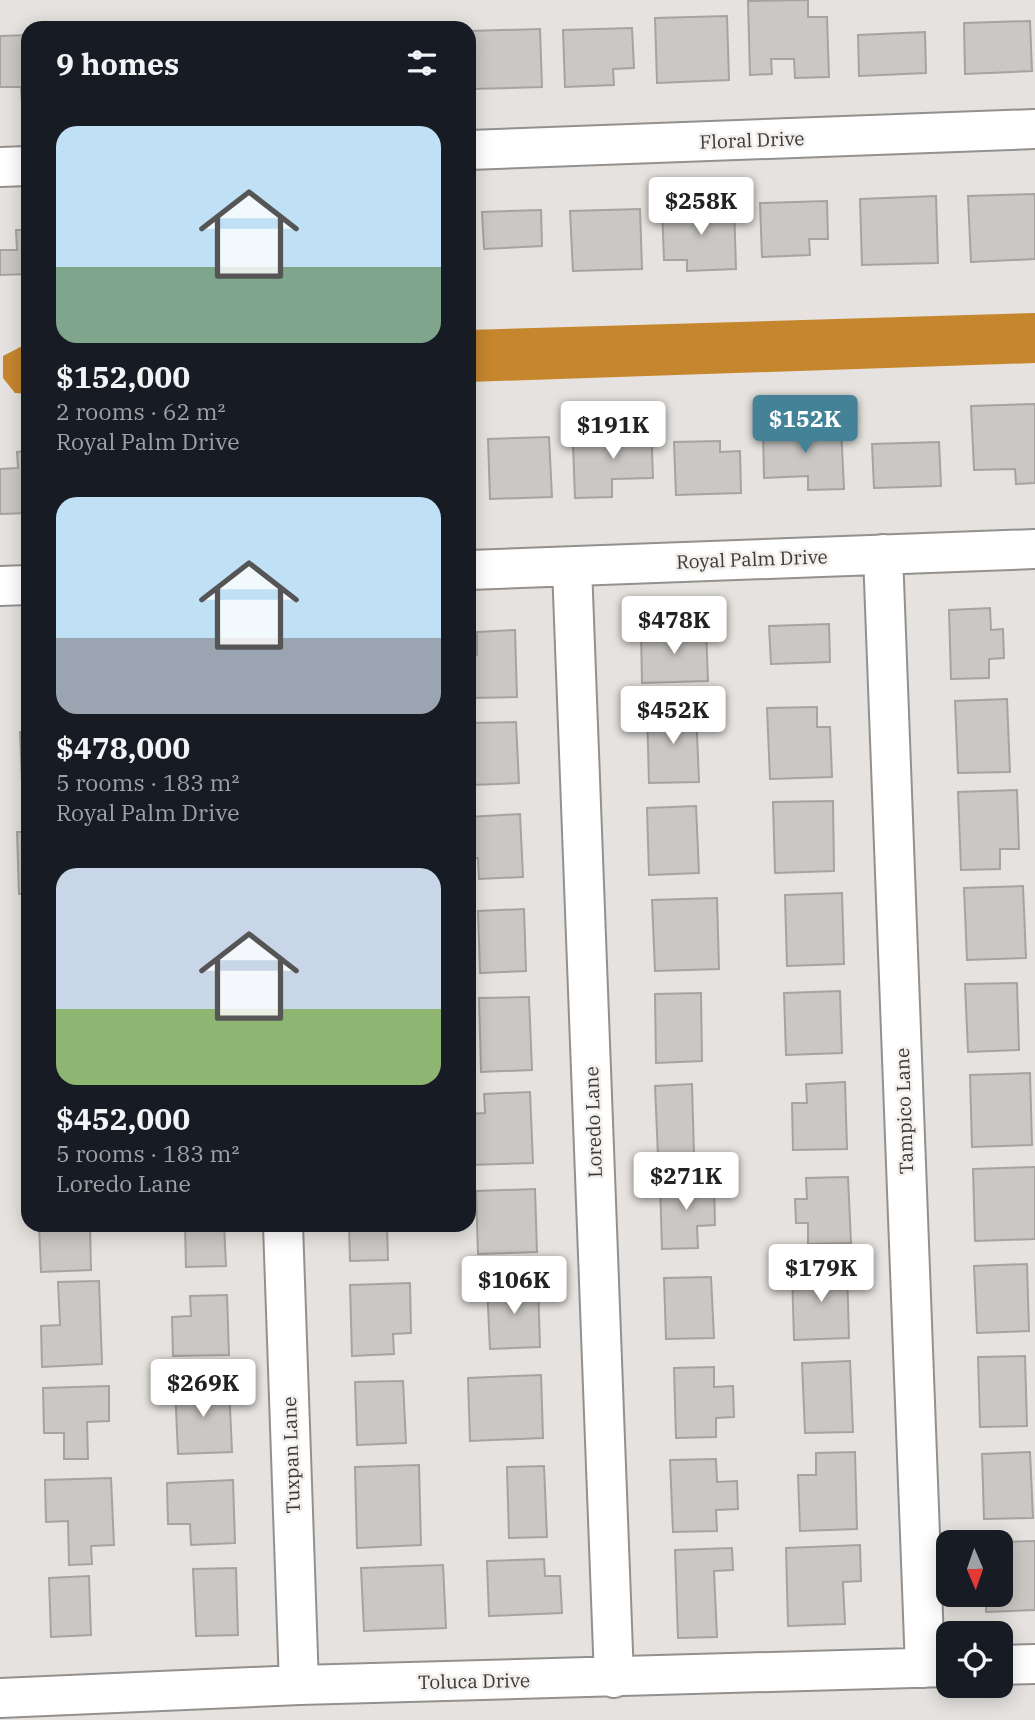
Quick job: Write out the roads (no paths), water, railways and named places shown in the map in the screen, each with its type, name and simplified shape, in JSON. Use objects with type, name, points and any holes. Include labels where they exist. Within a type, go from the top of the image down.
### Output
[{"type":"street","name":"Floral Drive","points":[[476,150],[1035,129]]},
{"type":"street","points":[[0,167],[21,166]]},
{"type":"street","name":"Royal Palm Drive","points":[[476,570],[1035,549]]},
{"type":"street","name":"Tampico Lane","points":[[883,554],[936,1646]]},
{"type":"street","name":"Loredo Lane","points":[[572,567],[614,1678]]},
{"type":"street","points":[[0,586],[21,585]]},
{"type":"street","name":"Tuxpan Lane","points":[[283,1232],[299,1685]]},
{"type":"street","points":[[1013,1665],[1035,1664]]},
{"type":"street","name":"Toluca Drive","points":[[0,1698],[299,1685],[936,1667]]}]
